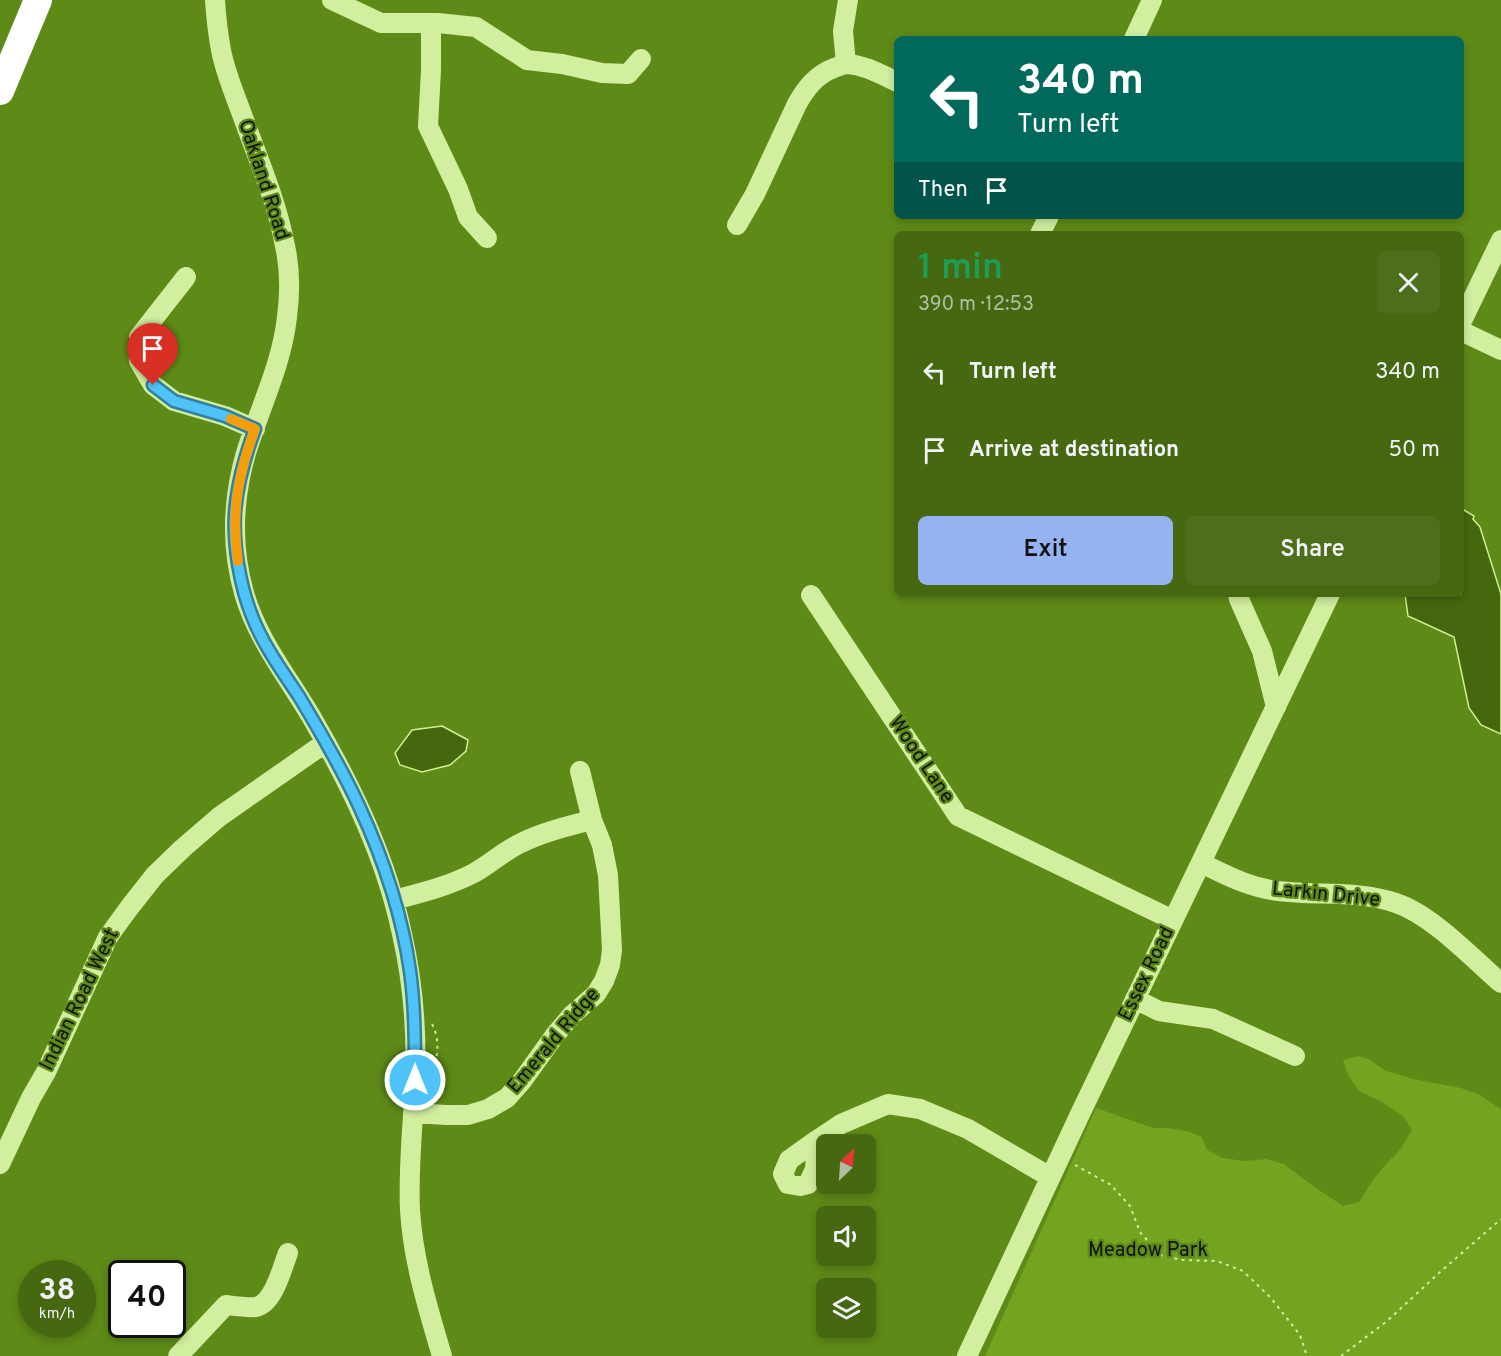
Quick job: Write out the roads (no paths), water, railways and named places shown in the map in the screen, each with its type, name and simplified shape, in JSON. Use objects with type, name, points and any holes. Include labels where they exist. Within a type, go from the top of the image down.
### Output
[{"type":"highway","points":[[0,91],[38,0]]},
{"type":"highway","points":[[16,53],[44,0]]},
{"type":"street","name":"Oakland Road","points":[[215,0],[221,51],[234,94],[278,214],[286,249],[288,281],[287,315],[282,351],[246,452],[239,482],[235,514],[237,551],[243,591],[261,636],[340,768],[379,854],[394,900],[410,970],[413,1007],[415,1057],[409,1167],[414,1251],[423,1293],[442,1356]]},
{"type":"street","points":[[332,0],[381,23],[434,23],[476,27],[526,60],[562,64],[602,73],[628,74],[641,59]]},
{"type":"street","points":[[846,64],[843,31],[848,0]]},
{"type":"street","points":[[1135,36],[1152,0]]},
{"type":"street","points":[[434,23],[428,126],[458,189],[468,217],[487,238]]},
{"type":"street","points":[[737,225],[755,194],[804,90],[815,78],[846,64],[865,68],[894,81]]},
{"type":"street","points":[[1464,317],[1501,240]]},
{"type":"street","points":[[186,277],[140,337],[139,361],[153,385],[174,401],[225,416],[255,429]]},
{"type":"street","points":[[1464,332],[1501,350]]},
{"type":"street","name":"Wood Lane","points":[[811,595],[958,816],[1173,920]]},
{"type":"street","points":[[1239,597],[1262,651],[1276,707]]},
{"type":"street","name":"Essex Road","points":[[967,1356],[1059,1157],[1329,597]]},
{"type":"street","name":"Indian Road West","points":[[0,1164],[51,1062],[108,937],[129,908],[155,875],[219,817],[325,743]]},
{"type":"street","name":"Emerald Ridge","points":[[413,1113],[468,1115],[488,1109],[507,1098],[555,1035],[596,994],[604,981],[610,965],[612,950],[608,875],[602,845],[592,820],[580,771]]},
{"type":"street","points":[[394,900],[452,883],[476,872],[502,853],[541,834],[592,820]]},
{"type":"street","name":"Larkin Drive","points":[[1201,863],[1232,878],[1264,889],[1372,896],[1398,904],[1423,916],[1501,983]]},
{"type":"street","points":[[1135,999],[1159,1011],[1213,1019],[1295,1056]]},
{"type":"street","points":[[826,1134],[841,1124],[888,1104],[920,1109],[969,1129],[1050,1177]]},
{"type":"street","points":[[178,1356],[226,1305],[256,1307],[265,1302],[274,1290],[288,1253]]},
{"type":"park label","name":"Meadow Park","points":[[1148,1251]]}]
